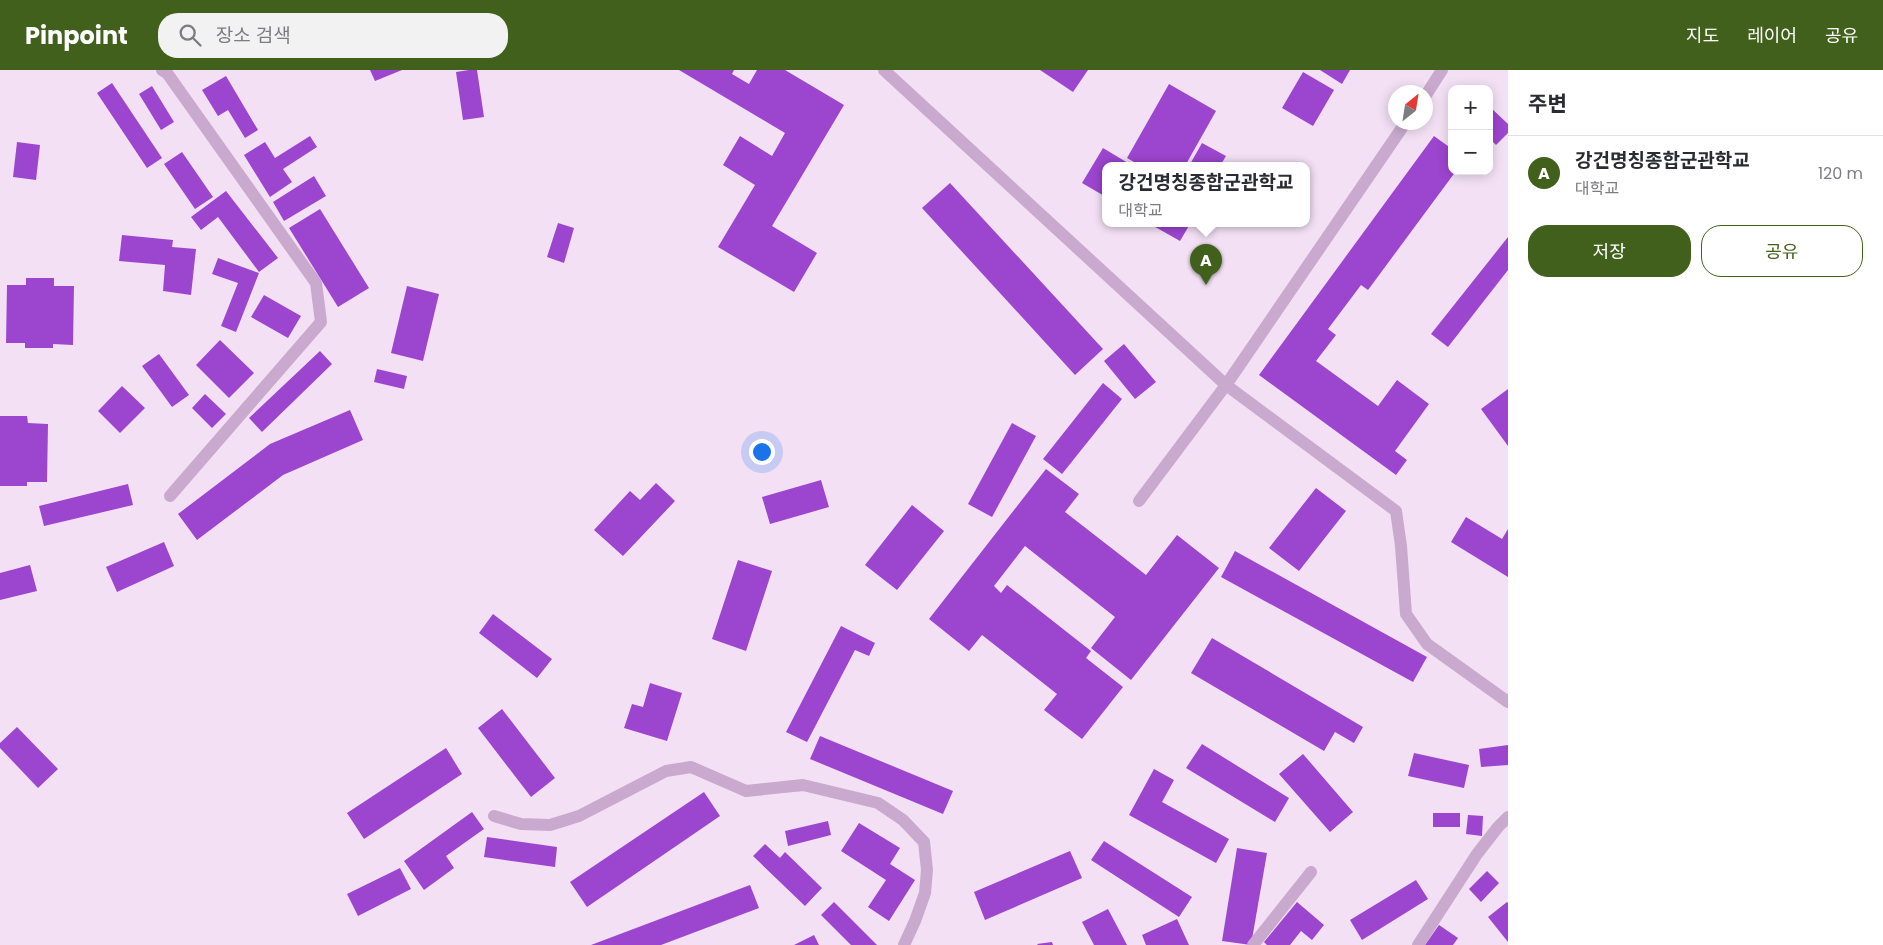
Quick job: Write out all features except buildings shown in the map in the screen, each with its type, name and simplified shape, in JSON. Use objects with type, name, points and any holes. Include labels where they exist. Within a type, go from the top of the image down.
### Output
[{"type":"street","points":[[162,70],[167,73],[316,283],[321,322],[170,496]]},
{"type":"street","points":[[884,70],[1226,385],[1396,511],[1401,546],[1406,614],[1427,644],[1508,702]]},
{"type":"street","points":[[1432,85],[1442,70]]},
{"type":"street","points":[[1139,501],[1226,385],[1401,130]]},
{"type":"street","points":[[494,816],[521,824],[550,824],[579,816],[666,771],[691,767],[746,791],[803,785],[878,804],[903,820],[924,842],[927,870],[925,893],[916,921],[904,945]]},
{"type":"street","points":[[1418,945],[1477,854],[1508,817]]},
{"type":"street","points":[[1253,945],[1312,872]]},
{"type":"place","name":"강건명칭종합군관학교","points":[[1206,285]]}]
